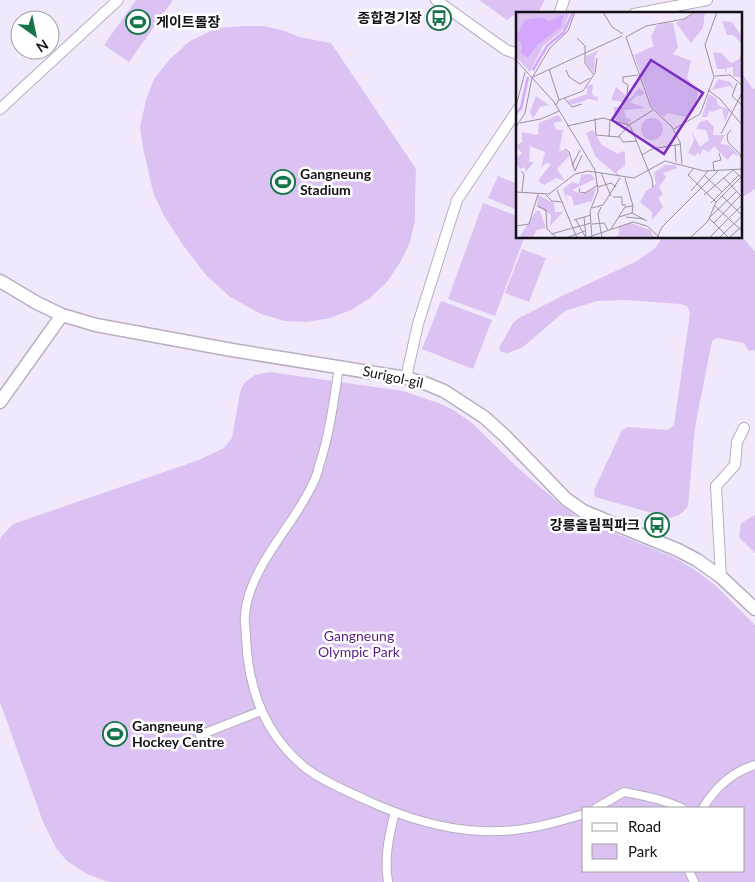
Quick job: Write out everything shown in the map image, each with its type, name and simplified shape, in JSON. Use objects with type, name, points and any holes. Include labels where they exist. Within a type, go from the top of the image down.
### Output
[{"type":"street","points":[[0,109],[118,0]]},
{"type":"street","points":[[436,0],[506,50],[516,53]]},
{"type":"street","points":[[559,12],[564,0]]},
{"type":"street","points":[[644,12],[707,0]]},
{"type":"street","points":[[406,378],[418,324],[457,200],[516,112]]},
{"type":"street","name":"Surigol-gil","points":[[0,281],[62,315],[96,325],[232,350],[406,378],[428,384],[444,391],[484,417],[566,499],[583,511],[678,550],[697,560],[721,577],[755,609]]},
{"type":"street","points":[[0,402],[62,315]]},
{"type":"street","points":[[339,367],[324,450],[314,481],[257,576],[248,598],[245,615],[246,650],[251,681],[261,711],[274,736],[290,754],[309,770],[339,787],[395,812],[443,826],[480,831],[519,830],[546,826],[582,815]]},
{"type":"street","points":[[721,577],[716,486],[735,465],[737,442],[744,428]]},
{"type":"street","points":[[200,735],[261,711]]},
{"type":"street","points":[[704,807],[711,795],[731,776],[755,766]]},
{"type":"street","points":[[598,807],[624,792],[655,798],[680,807]]},
{"type":"street","points":[[388,882],[386,868],[388,841],[395,812]]},
{"type":"green space","name":"게이트볼장","points":[[136,0],[173,0],[129,62],[104,45]]},
{"type":"green space","points":[[479,0],[545,0],[538,12],[516,12],[516,15],[507,20]]},
{"type":"green space","name":"Gangneung Stadium","points":[[264,26],[285,31],[299,37],[331,43],[416,169],[415,221],[410,242],[401,261],[387,282],[370,298],[351,310],[330,318],[307,322],[285,321],[261,314],[230,297],[206,275],[183,245],[164,216],[153,192],[140,127],[146,100],[154,79],[170,59],[190,41],[217,28]]},
{"type":"green space","points":[[742,73],[752,88],[755,89],[755,189],[742,197]]},
{"type":"green space","points":[[498,176],[516,184],[516,210],[488,198]]},
{"type":"green space","points":[[483,203],[516,216],[516,239],[524,239],[495,316],[448,299]]},
{"type":"green space","points":[[742,236],[755,252],[755,350],[749,351],[744,343],[718,338],[712,341],[695,427],[688,506],[680,514],[670,518],[595,497],[594,490],[622,430],[628,427],[668,430],[674,425],[690,313],[687,306],[624,300],[597,301],[565,311],[523,347],[508,353],[501,352],[499,348],[513,323],[519,318],[637,261],[655,248],[661,239],[742,239]]},
{"type":"green space","points":[[522,249],[546,258],[529,302],[505,293]]},
{"type":"green space","points":[[441,301],[492,320],[473,369],[422,349]]},
{"type":"green space","name":"Gangneung Olympic Park","points":[[270,372],[403,391],[441,404],[472,423],[517,467],[578,518],[673,557],[715,585],[755,625],[755,882],[109,882],[87,874],[67,861],[56,848],[43,822],[0,702],[1,537],[13,524],[199,460],[224,448],[232,438],[240,392],[244,383],[255,375]]},
{"type":"green space","points":[[755,515],[755,553],[739,537],[741,523]]},
{"type":"place","name":"종합경기장","points":[[439,18]]},
{"type":"place","name":"게이트볼장","points":[[138,22]]},
{"type":"place","name":"Gangneung Stadium","points":[[283,182]]},
{"type":"place","name":"강릉올림픽파크","points":[[657,525]]},
{"type":"place","name":"Gangneung Hockey Centre","points":[[115,734]]}]
